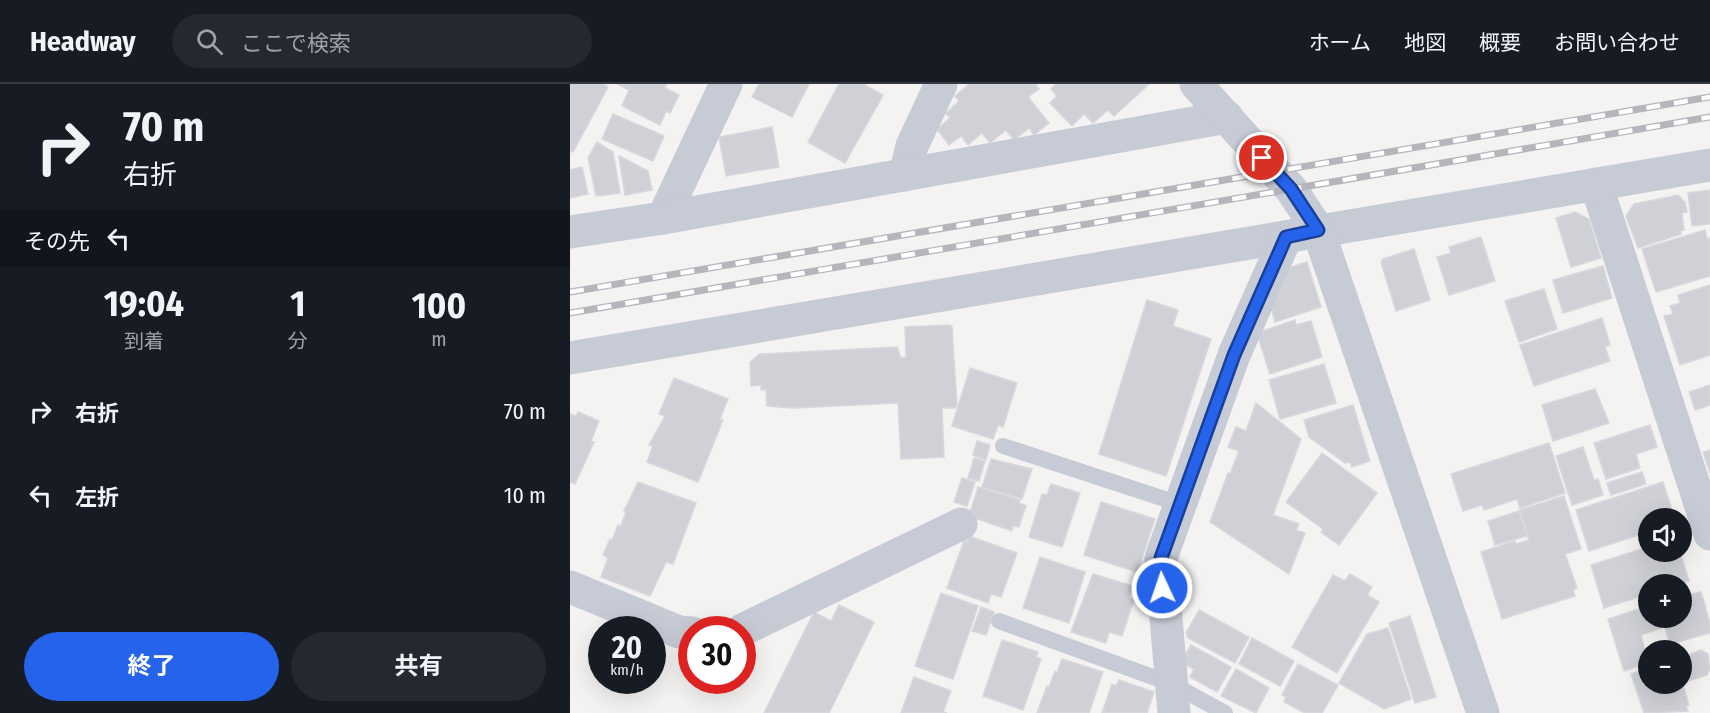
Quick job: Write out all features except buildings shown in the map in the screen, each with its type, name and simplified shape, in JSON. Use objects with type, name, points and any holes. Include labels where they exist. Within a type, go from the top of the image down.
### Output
[{"type":"street","points":[[663,218],[726,84]]},
{"type":"street","points":[[904,175],[912,146],[941,84]]},
{"type":"street","points":[[1196,84],[1291,189],[1318,230],[1483,713]]},
{"type":"street","points":[[570,232],[663,218],[1227,117]]},
{"type":"street","points":[[570,358],[1710,165]]},
{"type":"street","points":[[1596,184],[1710,534]]},
{"type":"street","points":[[1173,698],[1161,558],[1234,355],[1286,237]]},
{"type":"street","points":[[756,623],[961,524]]},
{"type":"street","points":[[570,587],[678,632]]},
{"type":"lane","points":[[1004,446],[1180,504]]},
{"type":"lane","points":[[999,621],[1173,698],[1225,713]]},
{"type":"railway","points":[[570,292],[1710,97]]},
{"type":"railway","points":[[570,313],[1710,117]]},
{"type":"route","points":[[1162,588],[1161,558],[1234,355],[1251,315],[1286,237],[1318,230],[1291,189],[1262,158]]}]
